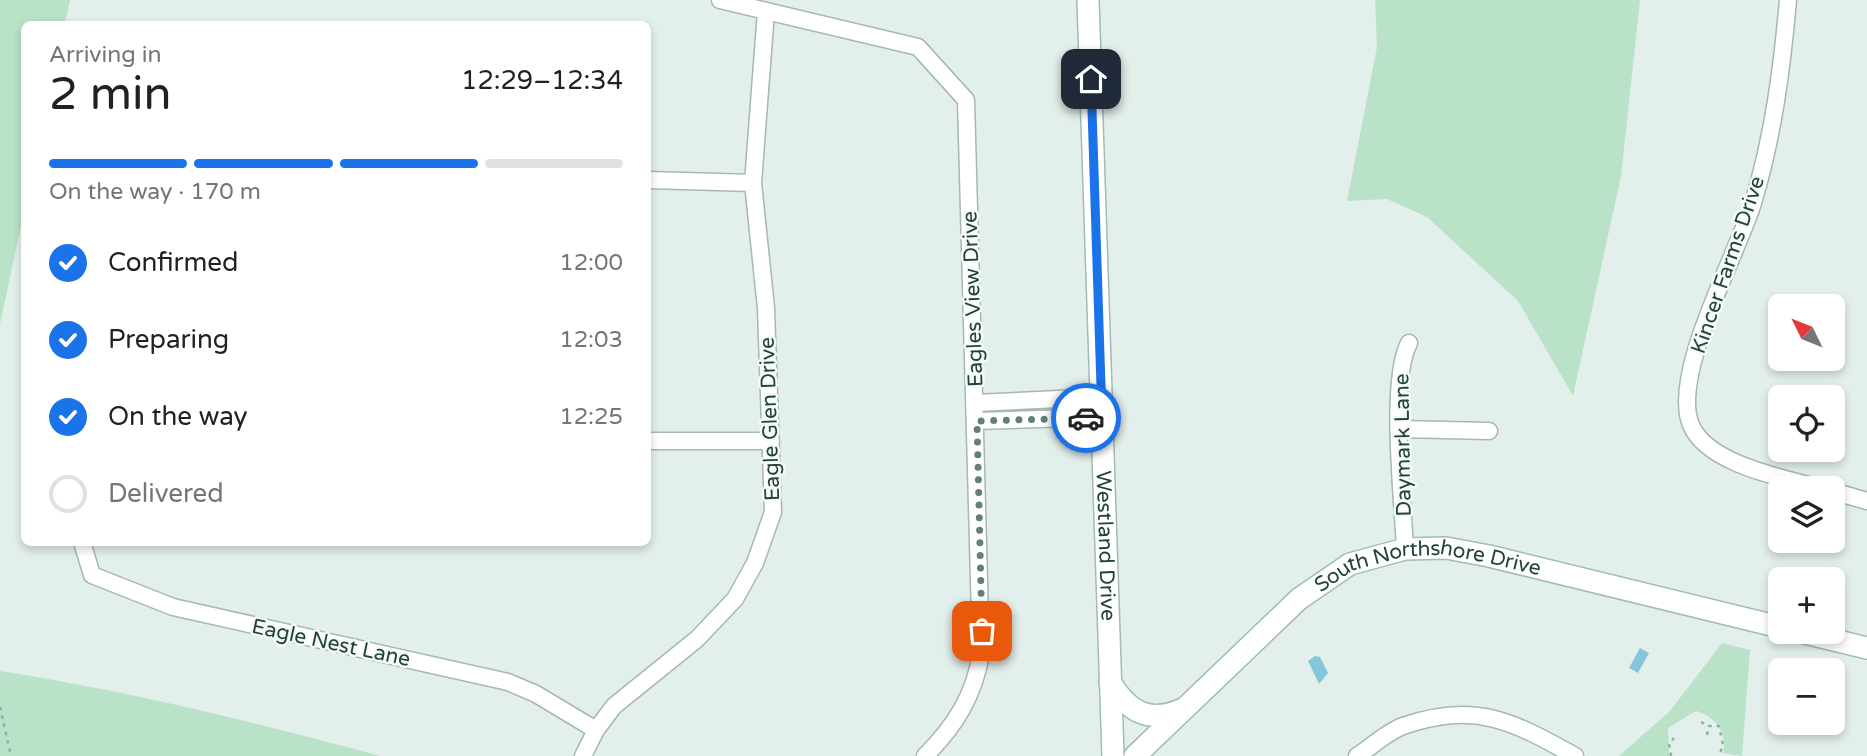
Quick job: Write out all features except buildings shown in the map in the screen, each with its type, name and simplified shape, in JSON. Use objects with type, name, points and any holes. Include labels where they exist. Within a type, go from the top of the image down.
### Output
[{"type":"main road","name":"Westland Drive","points":[[1088,0],[1113,756]]},
{"type":"main road","name":"South Northshore Drive","points":[[1135,756],[1298,599],[1350,564],[1405,549],[1447,548],[1489,556],[1768,624]]},
{"type":"main road","points":[[1845,643],[1867,648]]},
{"type":"main road","points":[[1110,682],[1125,704],[1145,716],[1172,713],[1188,707]]},
{"type":"street","name":"Eagles View Drive","points":[[720,0],[918,47],[966,100],[982,631],[977,674],[961,715],[925,756]]},
{"type":"street","name":"Kincer Farms Drive","points":[[1776,476],[1716,453],[1691,425],[1688,389],[1700,336],[1753,204],[1781,81],[1788,0]]},
{"type":"street","name":"Eagle Glen Drive","points":[[583,756],[596,730],[633,688],[697,639],[735,600],[755,563],[773,512],[766,309],[753,183],[766,11]]},
{"type":"street","points":[[651,180],[753,183]]},
{"type":"street","name":"Daymark Lane","points":[[1405,549],[1399,429],[1402,356],[1409,343]]},
{"type":"street","points":[[976,403],[1102,407]]},
{"type":"street","points":[[977,421],[1102,407]]},
{"type":"street","points":[[1399,429],[1489,430]]},
{"type":"street","points":[[651,441],[771,441]]},
{"type":"street","points":[[1845,495],[1867,501]]},
{"type":"street","name":"Eagle Nest Lane","points":[[83,546],[92,575],[173,607],[508,682],[536,694],[596,730]]},
{"type":"street","points":[[1357,756],[1401,727],[1423,723],[1436,716],[1479,716],[1518,725],[1575,756]]},
{"type":"path","points":[[0,707],[11,756]]},
{"type":"path","points":[[1701,722],[1709,726],[1719,726],[1723,745],[1719,756]]},
{"type":"path","points":[[1707,735],[1709,726]]},
{"type":"path","points":[[1671,756],[1669,744],[1674,738]]},
{"type":"green space","points":[[0,0],[70,0],[66,21],[21,21],[21,226],[0,324]]},
{"type":"green space","points":[[1375,0],[1640,0],[1621,176],[1573,396],[1518,301],[1427,217],[1387,199],[1347,201],[1377,47]]},
{"type":"green space","points":[[1722,643],[1750,650],[1742,756],[1723,753],[1724,739],[1719,727],[1709,717],[1696,711],[1668,728],[1669,756],[1619,756],[1670,711]]},
{"type":"green space","points":[[0,671],[191,708],[380,756],[0,756]]},
{"type":"water","points":[[1640,648],[1649,653],[1638,673],[1629,668]]},
{"type":"water","points":[[1315,656],[1320,657],[1328,673],[1319,684],[1308,661]]},
{"type":"way so far","points":[[982,631],[977,421],[1086,418]]},
{"type":"route","points":[[1086,418],[1102,417],[1091,79]]}]
